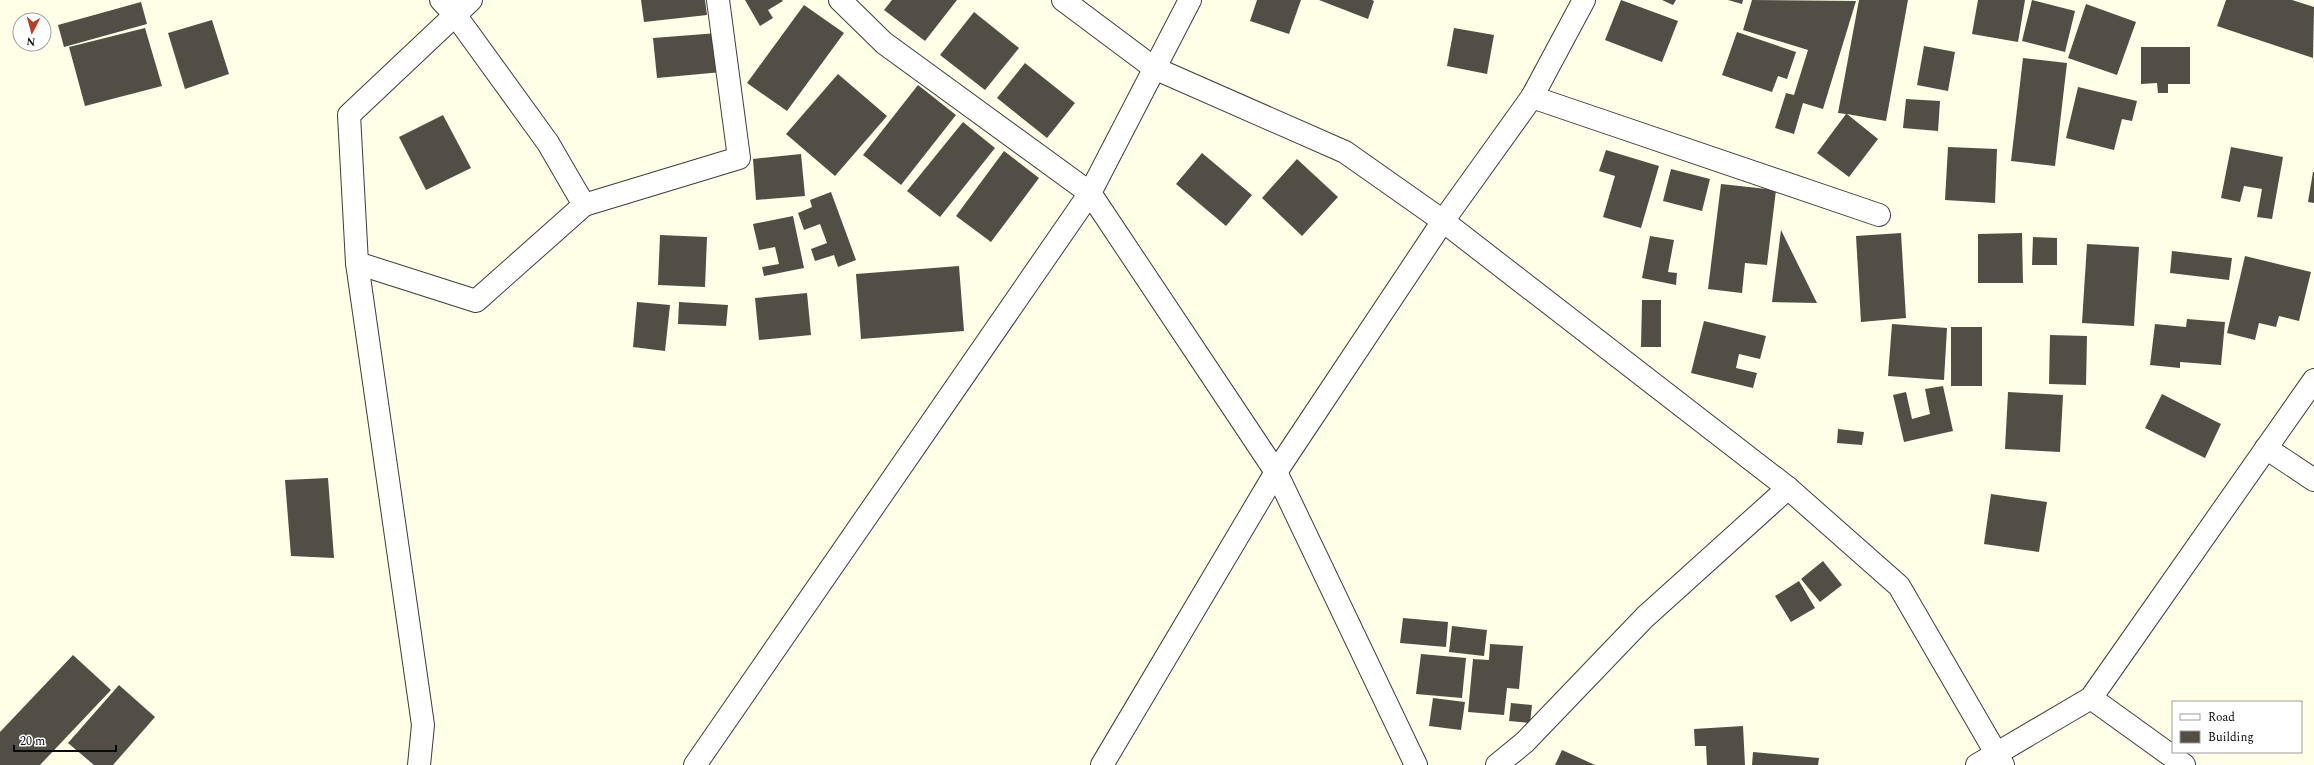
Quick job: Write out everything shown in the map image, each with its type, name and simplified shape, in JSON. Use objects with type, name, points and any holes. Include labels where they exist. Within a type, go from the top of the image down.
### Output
[{"type":"street","points":[[441,0],[456,16],[548,143],[584,205]]},
{"type":"street","points":[[419,765],[423,725],[357,263],[349,115],[456,16],[471,0]]},
{"type":"street","points":[[357,263],[476,301],[584,205],[739,158],[718,0]]},
{"type":"street","points":[[840,0],[884,43],[1090,193],[1276,472],[1416,765]]},
{"type":"street","points":[[1063,0],[1154,68],[1345,152],[1443,221],[1788,488],[1899,586],[2000,760]]},
{"type":"street","points":[[695,765],[1090,193],[1190,0]]},
{"type":"street","points":[[1102,765],[1276,472],[1443,221],[1532,97],[1584,0]]},
{"type":"street","points":[[1532,97],[1879,215]]},
{"type":"street","points":[[1977,765],[2000,760],[2091,698],[2314,380]]},
{"type":"street","points":[[2266,448],[2314,480]]},
{"type":"street","points":[[1497,765],[1526,742],[1645,616],[1788,488]]},
{"type":"street","points":[[2091,698],[2184,765]]},
{"type":"building","points":[[641,0],[705,0],[707,15],[644,22]]},
{"type":"building","points":[[745,0],[783,1],[768,10],[773,18],[760,26]]},
{"type":"building","points":[[892,0],[957,0],[925,41],[884,10]]},
{"type":"building","points":[[1257,0],[1301,0],[1289,34],[1250,21]]},
{"type":"building","points":[[1319,0],[1372,0],[1374,1],[1368,19]]},
{"type":"building","points":[[1621,0],[1678,21],[1662,62],[1605,40]]},
{"type":"building","points":[[1662,0],[1676,0],[1673,5]]},
{"type":"building","points":[[1728,0],[1743,0],[1742,4]]},
{"type":"building","points":[[1752,0],[1856,1],[1823,109],[1803,103],[1794,134],[1775,128],[1786,93],[1794,95],[1808,50],[1743,30]]},
{"type":"building","points":[[1859,0],[1908,0],[1886,121],[1847,114],[1878,139],[1849,177],[1817,153],[1846,114],[1838,113]]},
{"type":"building","points":[[1978,0],[2025,0],[2018,42],[1972,34]]},
{"type":"building","points":[[2032,0],[2075,11],[2065,52],[2022,41]]},
{"type":"building","points":[[2226,0],[2292,0],[2314,7],[2313,58],[2217,26]]},
{"type":"building","points":[[141,2],[147,24],[64,47],[58,25]]},
{"type":"building","points":[[2086,4],[2136,22],[2117,75],[2068,58]]},
{"type":"building","points":[[804,5],[844,33],[787,111],[747,83]]},
{"type":"building","points":[[974,12],[1019,48],[985,90],[940,55]]},
{"type":"building","points":[[212,20],[229,74],[185,89],[168,33]]},
{"type":"building","points":[[145,28],[162,86],[85,106],[69,47]]},
{"type":"building","points":[[1454,28],[1494,35],[1487,74],[1447,66]]},
{"type":"building","points":[[1737,32],[1796,52],[1787,79],[1778,76],[1772,92],[1722,75]]},
{"type":"building","points":[[718,33],[722,72],[657,78],[653,38]]},
{"type":"building","points":[[1924,46],[1955,52],[1948,91],[1917,85]]},
{"type":"building","points":[[2141,47],[2190,47],[2190,84],[2168,84],[2168,93],[2158,93],[2157,83],[2141,84]]},
{"type":"building","points":[[2023,58],[2067,63],[2055,166],[2011,161]]},
{"type":"building","points":[[1025,63],[1075,103],[1047,138],[997,98]]},
{"type":"building","points":[[838,74],[887,116],[835,176],[786,134]]},
{"type":"building","points":[[918,85],[956,115],[901,185],[863,155]]},
{"type":"building","points":[[2078,87],[2137,101],[2132,121],[2122,119],[2114,150],[2066,138]]},
{"type":"building","points":[[1906,99],[1940,101],[1938,131],[1903,128]]},
{"type":"building","points":[[443,115],[471,168],[426,190],[399,137]]},
{"type":"building","points":[[963,122],[995,148],[940,217],[907,191]]},
{"type":"building","points":[[1948,147],[1997,149],[1995,203],[1945,200]]},
{"type":"building","points":[[2231,147],[2283,157],[2272,219],[2257,217],[2262,189],[2244,186],[2240,202],[2221,198]]},
{"type":"building","points":[[1606,150],[1659,166],[1641,228],[1603,217],[1615,176],[1599,171]]},
{"type":"building","points":[[1004,151],[1039,178],[991,242],[956,216]]},
{"type":"building","points":[[1202,153],[1252,195],[1226,226],[1176,184]]},
{"type":"building","points":[[801,154],[805,196],[756,200],[753,159]]},
{"type":"building","points":[[1297,159],[1338,197],[1302,236],[1262,198]]},
{"type":"building","points":[[1671,169],[1710,179],[1702,211],[1663,201]]},
{"type":"building","points":[[2314,172],[2314,203],[2308,202]]},
{"type":"building","points":[[1721,184],[1776,190],[1767,265],[1745,263],[1742,293],[1708,289]]},
{"type":"building","points":[[831,192],[856,260],[838,267],[834,255],[815,261],[811,249],[827,243],[820,224],[804,230],[798,213],[812,207],[810,200]]},
{"type":"building","points":[[793,216],[804,268],[764,276],[762,267],[779,264],[775,247],[759,250],[753,224]]},
{"type":"building","points":[[1781,230],[1817,303],[1772,302]]},
{"type":"building","points":[[1901,233],[1906,318],[1861,322],[1856,236]]},
{"type":"building","points":[[2022,233],[2023,283],[1978,283],[1978,234]]},
{"type":"building","points":[[660,235],[707,237],[705,287],[658,285]]},
{"type":"building","points":[[1650,236],[1674,240],[1668,272],[1677,273],[1676,285],[1642,278]]},
{"type":"building","points":[[2033,237],[2057,238],[2057,265],[2032,265]]},
{"type":"building","points":[[2087,244],[2139,247],[2134,326],[2082,323]]},
{"type":"building","points":[[2172,251],[2232,258],[2229,280],[2170,273]]},
{"type":"building","points":[[2245,256],[2311,272],[2299,321],[2279,316],[2276,327],[2259,323],[2255,340],[2227,333]]},
{"type":"building","points":[[959,266],[964,331],[861,339],[856,274]]},
{"type":"building","points":[[807,293],[811,335],[759,340],[755,298]]},
{"type":"building","points":[[1642,300],[1661,300],[1661,347],[1641,347]]},
{"type":"building","points":[[637,302],[670,305],[665,351],[633,347]]},
{"type":"building","points":[[679,302],[728,305],[726,326],[678,324]]},
{"type":"building","points":[[2187,319],[2225,322],[2221,365],[2180,362],[2180,368],[2150,365],[2155,324],[2186,327]]},
{"type":"building","points":[[1704,321],[1766,336],[1760,359],[1739,354],[1736,368],[1757,373],[1753,388],[1691,373]]},
{"type":"building","points":[[1892,324],[1947,328],[1944,380],[1888,376]]},
{"type":"building","points":[[1951,327],[1982,327],[1982,386],[1951,386]]},
{"type":"building","points":[[2050,335],[2087,336],[2086,385],[2049,384]]},
{"type":"building","points":[[1943,386],[1953,431],[1904,442],[1893,395],[1906,392],[1912,419],[1930,414],[1925,389]]},
{"type":"building","points":[[2008,392],[2063,395],[2060,452],[2005,449]]},
{"type":"building","points":[[2162,394],[2221,424],[2205,458],[2145,428]]},
{"type":"building","points":[[1838,429],[1864,432],[1862,445],[1837,443]]},
{"type":"building","points":[[328,478],[334,558],[291,556],[285,480]]},
{"type":"building","points":[[1991,494],[2047,502],[2039,552],[1984,544]]},
{"type":"building","points":[[1823,561],[1842,585],[1820,602],[1801,579]]},
{"type":"building","points":[[1799,581],[1815,608],[1791,622],[1775,596]]},
{"type":"building","points":[[1403,618],[1448,622],[1446,647],[1400,643]]},
{"type":"building","points":[[1452,626],[1487,630],[1484,656],[1449,652]]},
{"type":"building","points":[[1490,644],[1523,646],[1519,689],[1507,688],[1504,715],[1468,712],[1473,659],[1489,660]]},
{"type":"building","points":[[1421,654],[1466,658],[1462,698],[1416,694]]},
{"type":"building","points":[[73,655],[111,690],[40,765],[0,765],[0,732]]},
{"type":"building","points":[[119,685],[155,717],[113,765],[94,765],[68,743]]},
{"type":"building","points":[[1433,698],[1465,702],[1461,730],[1429,726]]},
{"type":"building","points":[[1511,703],[1532,705],[1530,723],[1509,721]]},
{"type":"building","points":[[1743,726],[1745,765],[1707,765],[1706,746],[1695,746],[1694,729]]},
{"type":"building","points":[[1562,750],[1595,765],[1555,765]]},
{"type":"building","points":[[1753,752],[1819,758],[1818,765],[1752,765]]}]
